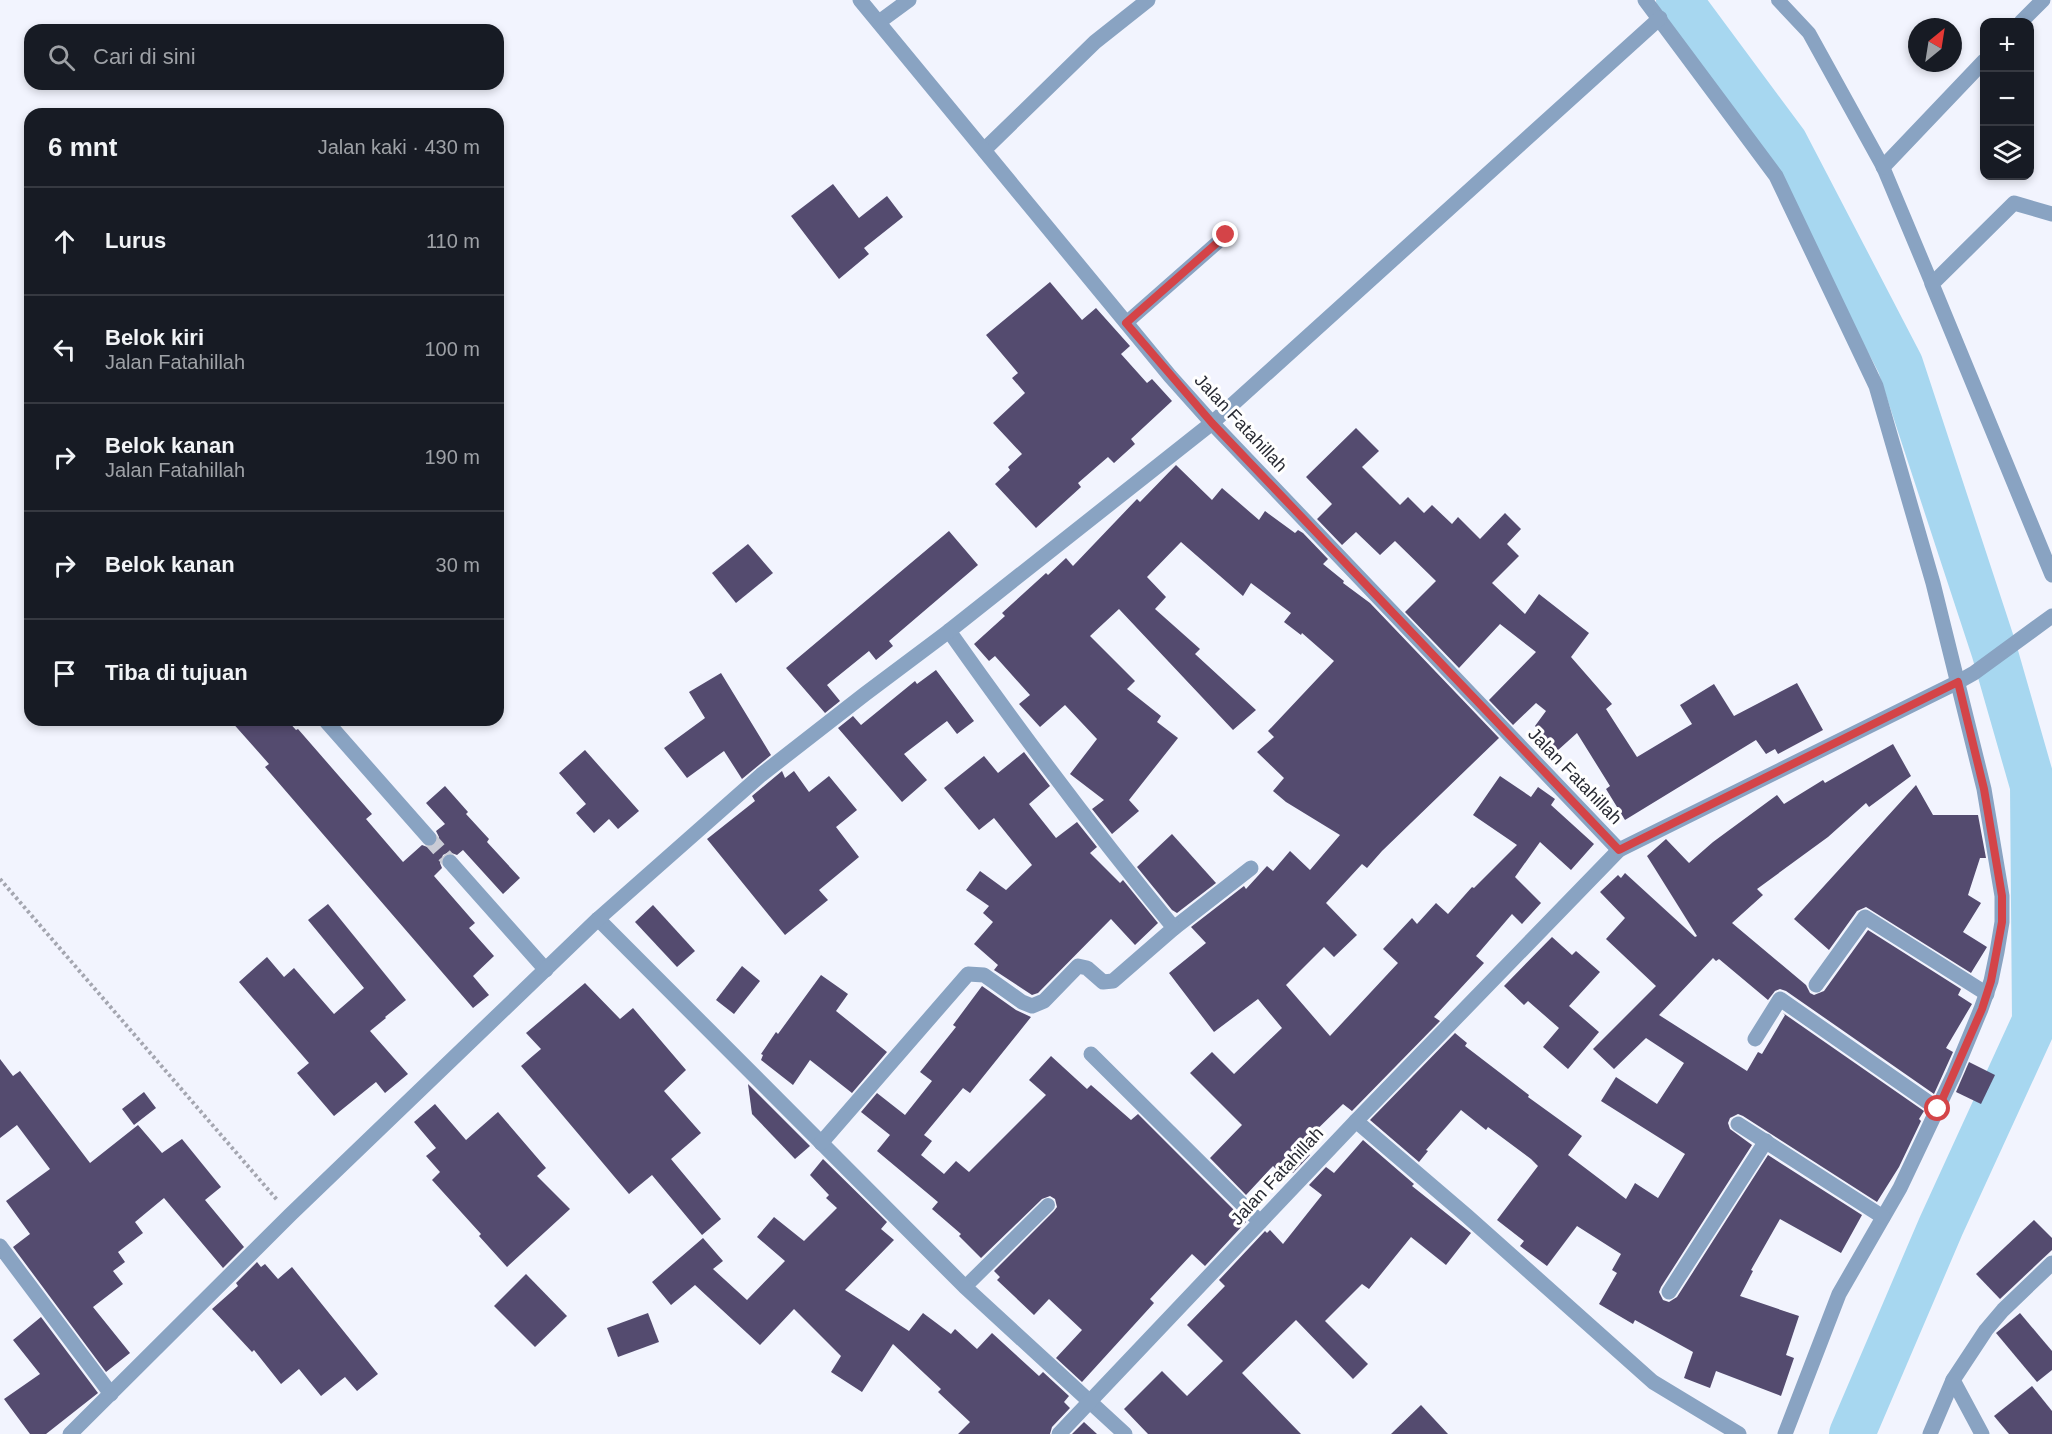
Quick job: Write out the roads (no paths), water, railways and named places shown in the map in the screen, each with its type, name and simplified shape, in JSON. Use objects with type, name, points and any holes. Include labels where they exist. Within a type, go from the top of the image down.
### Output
[{"type":"street","name":"Jalan Fatahillah","points":[[860,0],[1126,323],[1212,423],[1619,850]]},
{"type":"street","points":[[879,22],[909,0]]},
{"type":"street","points":[[984,150],[1095,42],[1148,0]]},
{"type":"street","points":[[1645,0],[1776,177],[1876,386],[1933,583],[1958,682],[1984,789],[2002,896],[1999,942],[1987,994],[1938,1109],[1900,1188],[1836,1301],[1785,1434]]},
{"type":"street","points":[[2026,18],[2043,0]]},
{"type":"street","points":[[70,1434],[290,1215],[598,919],[761,775],[949,631],[1212,423],[1660,18]]},
{"type":"street","points":[[1883,167],[1980,65]]},
{"type":"street","points":[[2052,214],[2014,203],[1932,284],[2052,575]]},
{"type":"street","name":"Jalan Fatahillah","points":[[1059,1434],[1356,1121],[1619,850],[1958,682],[2051,617]]},
{"type":"street","points":[[949,631],[1025,738],[1103,841],[1174,928]]},
{"type":"street","points":[[330,726],[429,838]]},
{"type":"street","points":[[450,861],[546,970]]},
{"type":"street","points":[[820,1143],[968,974],[984,975],[1022,1002],[1032,1006],[1044,1001],[1078,966],[1087,968],[1103,982],[1113,981],[1174,928],[1251,868]]},
{"type":"street","points":[[1816,985],[1864,917],[1987,994]]},
{"type":"street","points":[[598,919],[964,1287],[1125,1434]]},
{"type":"street","points":[[1755,1039],[1780,999],[1938,1109]]},
{"type":"street","points":[[1090,1054],[1260,1222]]},
{"type":"street","points":[[1356,1121],[1467,1216],[1653,1382],[1738,1434]]},
{"type":"street","points":[[1738,1124],[1883,1217]]},
{"type":"street","points":[[1669,1292],[1766,1141]]},
{"type":"street","points":[[0,1245],[111,1394]]},
{"type":"street","points":[[1930,1434],[1953,1380],[1986,1330],[2003,1310],[2052,1263]]},
{"type":"street","points":[[1953,1380],[1982,1434]]},
{"type":"lane","points":[[1778,0],[1809,33],[1883,167],[1932,284]]},
{"type":"lane","points":[[1126,323],[1226,235]]},
{"type":"lane","points":[[964,1287],[1048,1205]]},
{"type":"waterway","points":[[1679,0],[1785,143],[1900,364],[1994,650],[2033,786],[2035,1021],[1941,1226],[1852,1434]]},
{"type":"tunnel","points":[[429,838],[450,862]]}]
